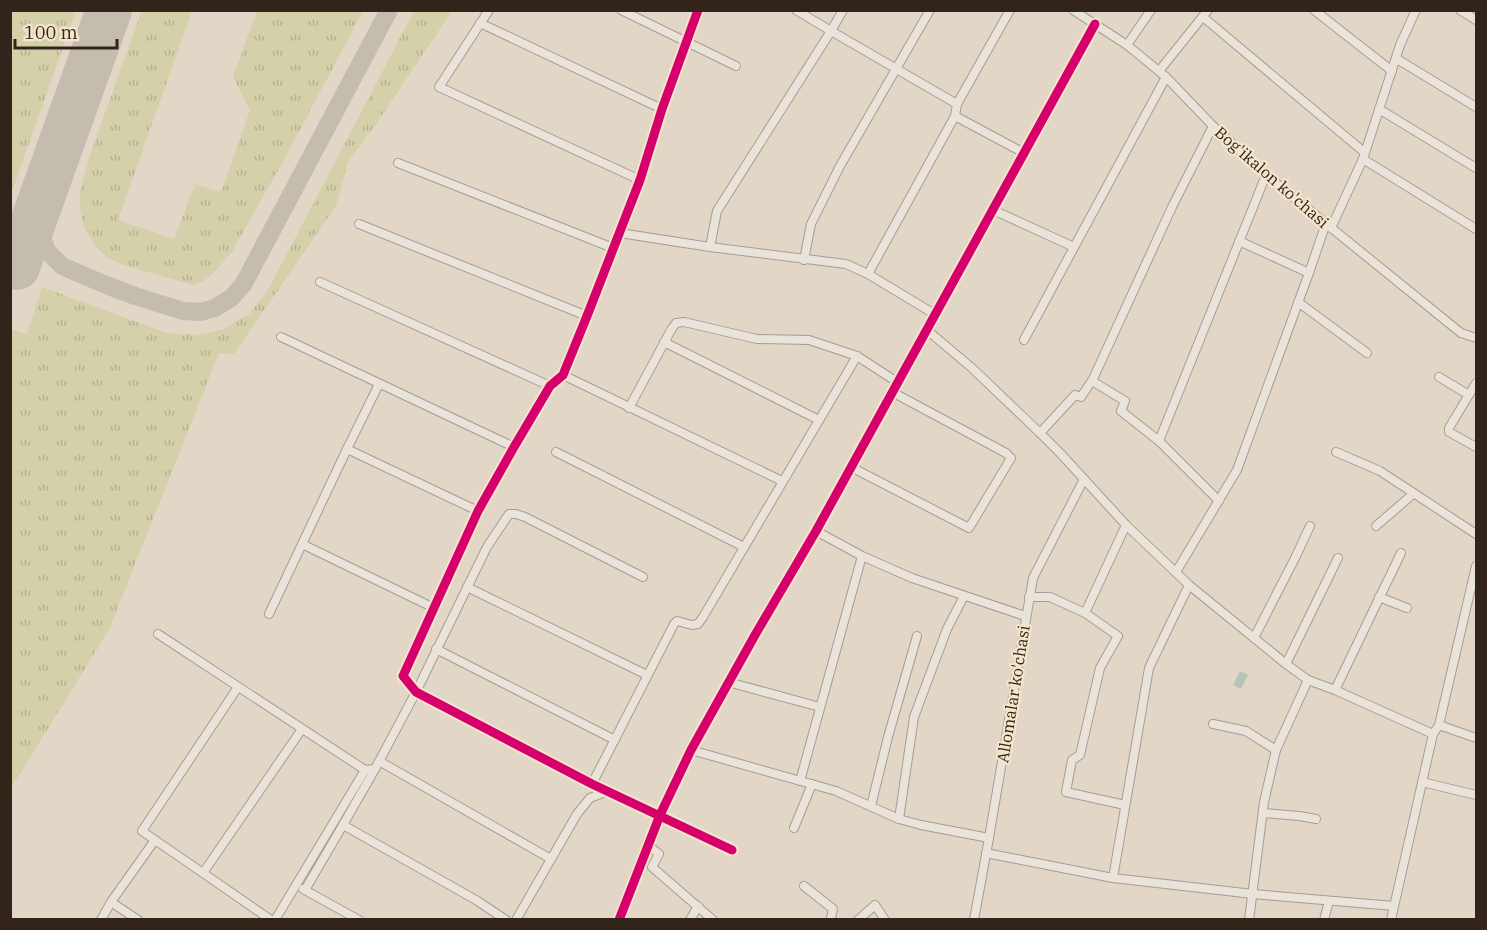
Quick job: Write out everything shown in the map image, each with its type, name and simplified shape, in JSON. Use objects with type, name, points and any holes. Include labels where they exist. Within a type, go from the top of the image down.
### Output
[{"type":"street","points":[[489,10],[439,87],[640,180]]},
{"type":"street","points":[[621,10],[736,66]]},
{"type":"street","points":[[698,10],[640,180],[563,375],[550,386],[478,511],[403,676],[416,692],[592,784],[732,850]]},
{"type":"street","points":[[796,10],[957,104]]},
{"type":"street","points":[[710,247],[717,211],[843,10]]},
{"type":"street","points":[[804,260],[811,224],[840,166],[930,10]]},
{"type":"street","points":[[868,274],[955,116],[957,104],[1010,10]]},
{"type":"street","name":"Bog'ikalon ko'chasi","points":[[1073,10],[1127,45],[1159,71],[1213,126],[1266,175],[1461,333],[1476,338]]},
{"type":"street","points":[[1127,45],[1151,10]]},
{"type":"street","points":[[1314,10],[1392,71]]},
{"type":"street","points":[[1176,572],[1237,470],[1309,273],[1328,226],[1363,156],[1400,45],[1416,10]]},
{"type":"street","points":[[1460,10],[1476,20]]},
{"type":"street","points":[[1159,71],[1205,14],[1363,156],[1476,229]]},
{"type":"street","points":[[480,23],[663,109]]},
{"type":"street","points":[[619,920],[647,844],[691,750],[816,531],[1095,24]]},
{"type":"street","points":[[1397,59],[1476,107]]},
{"type":"street","points":[[1024,340],[1166,77]]},
{"type":"street","points":[[1379,109],[1476,168]]},
{"type":"street","points":[[955,116],[1024,153]]},
{"type":"street","points":[[1040,433],[1075,395],[1081,397],[1092,381],[1172,207],[1213,126]]},
{"type":"street","points":[[398,163],[614,248]]},
{"type":"street","points":[[1159,441],[1266,175]]},
{"type":"street","points":[[993,210],[1074,247]]},
{"type":"street","points":[[359,224],[588,316]]},
{"type":"street","points":[[620,233],[846,264],[868,274],[936,315]]},
{"type":"street","points":[[1239,241],[1309,273]]},
{"type":"street","points":[[320,282],[550,386]]},
{"type":"street","points":[[1298,302],[1367,353]]},
{"type":"street","points":[[629,408],[676,323],[684,322],[757,339],[809,340],[857,356],[897,382]]},
{"type":"street","points":[[927,330],[972,368],[1040,433],[1126,525],[1189,585],[1286,664],[1308,680],[1433,735]]},
{"type":"street","points":[[280,338],[514,447]]},
{"type":"street","points":[[664,342],[819,420]]},
{"type":"street","points":[[592,784],[674,624],[677,621],[692,625],[698,624],[703,617],[857,356]]},
{"type":"street","points":[[563,375],[782,481]]},
{"type":"street","points":[[1438,377],[1469,395]]},
{"type":"street","points":[[1092,381],[1125,401],[1121,411],[1159,441],[1219,501]]},
{"type":"street","points":[[1476,383],[1449,428],[1449,432],[1476,447]]},
{"type":"street","points":[[269,614],[379,384]]},
{"type":"street","points":[[851,467],[969,528],[1011,458],[1006,453],[892,392]]},
{"type":"street","points":[[347,449],[478,511]]},
{"type":"street","points":[[556,452],[744,547]]},
{"type":"street","points":[[1336,452],[1380,471],[1476,534]]},
{"type":"street","name":"Allomalar ko'chasi","points":[[974,920],[1033,578],[1084,478]]},
{"type":"street","points":[[1376,526],[1413,494]]},
{"type":"street","points":[[305,890],[377,765],[416,692],[487,547],[509,514],[525,517],[643,577]]},
{"type":"street","points":[[1085,613],[1126,525]]},
{"type":"street","points":[[1254,638],[1310,526]]},
{"type":"street","points":[[816,531],[862,556],[912,578],[1025,616]]},
{"type":"street","points":[[302,544],[434,608]]},
{"type":"street","points":[[1335,690],[1401,553]]},
{"type":"street","points":[[800,781],[862,556]]},
{"type":"street","points":[[1286,664],[1338,558]]},
{"type":"street","points":[[1391,920],[1433,735],[1439,725],[1476,566]]},
{"type":"street","points":[[1113,878],[1149,668],[1189,585]]},
{"type":"street","points":[[467,587],[647,675]]},
{"type":"street","points":[[899,819],[914,717],[947,629],[964,596]]},
{"type":"street","points":[[1029,597],[1050,597],[1085,613],[1118,636],[1100,668],[1080,755],[1072,760],[1066,792],[1125,805]]},
{"type":"street","points":[[1379,597],[1407,608]]},
{"type":"street","points":[[158,634],[365,770]]},
{"type":"street","points":[[871,806],[916,636]]},
{"type":"street","points":[[436,649],[615,740]]},
{"type":"street","points":[[1249,920],[1264,802],[1276,750],[1308,680]]},
{"type":"street","points":[[728,682],[820,706]]},
{"type":"street","points":[[238,687],[142,831],[273,920],[365,770],[377,765]]},
{"type":"street","points":[[1213,724],[1246,731],[1276,750]]},
{"type":"street","points":[[1439,725],[1476,738]]},
{"type":"street","points":[[202,873],[302,729]]},
{"type":"street","points":[[691,750],[836,791],[899,819],[989,838]]},
{"type":"street","points":[[377,765],[551,859]]},
{"type":"street","points":[[1422,782],[1476,795]]},
{"type":"street","points":[[794,828],[812,784]]},
{"type":"street","points":[[516,920],[577,814],[590,798],[608,791]]},
{"type":"street","points":[[1263,813],[1316,819]]},
{"type":"street","points":[[343,825],[506,920]]},
{"type":"street","points":[[101,920],[155,840]]},
{"type":"street","points":[[647,844],[659,854],[652,867],[713,920]]},
{"type":"street","points":[[986,853],[1113,878],[1253,894],[1394,906]]},
{"type":"street","points":[[296,885],[360,920]]},
{"type":"street","points":[[804,886],[833,909],[829,919]]},
{"type":"street","points":[[1324,920],[1329,901]]},
{"type":"street","points":[[111,902],[138,920]]},
{"type":"street","points":[[858,920],[875,905],[885,920]]},
{"type":"street","points":[[690,920],[698,906]]},
{"type":"green space","points":[[142,10],[192,11],[118,220],[174,239],[195,184],[217,191],[222,190],[250,110],[233,77],[257,11],[363,11],[232,252],[205,280],[193,285],[123,265],[106,257],[93,243],[84,227],[80,209],[80,190],[91,152]]},
{"type":"green space","points":[[10,11],[76,11],[11,194]]},
{"type":"green space","points":[[414,11],[452,11],[348,162],[336,206],[234,354],[219,353],[109,630],[11,788],[11,329],[27,334],[42,287],[167,333],[197,335],[224,329],[249,314],[267,292]]},
{"type":"shaded area","points":[[1240,671],[1248,675],[1241,689],[1233,685]]},
{"type":"taxiway","points":[[36,212],[47,251],[62,266],[135,296],[183,311],[200,312],[215,308],[231,298],[243,285],[389,10]]},
{"type":"runway","points":[[17,267],[109,10]]},
{"type":"cycle path","points":[[698,10],[662,109],[640,180],[563,375],[550,386],[478,511],[403,676],[416,692],[592,784],[732,850]]},
{"type":"cycle path","points":[[619,920],[660,815],[691,750],[816,531],[1095,24]]}]
